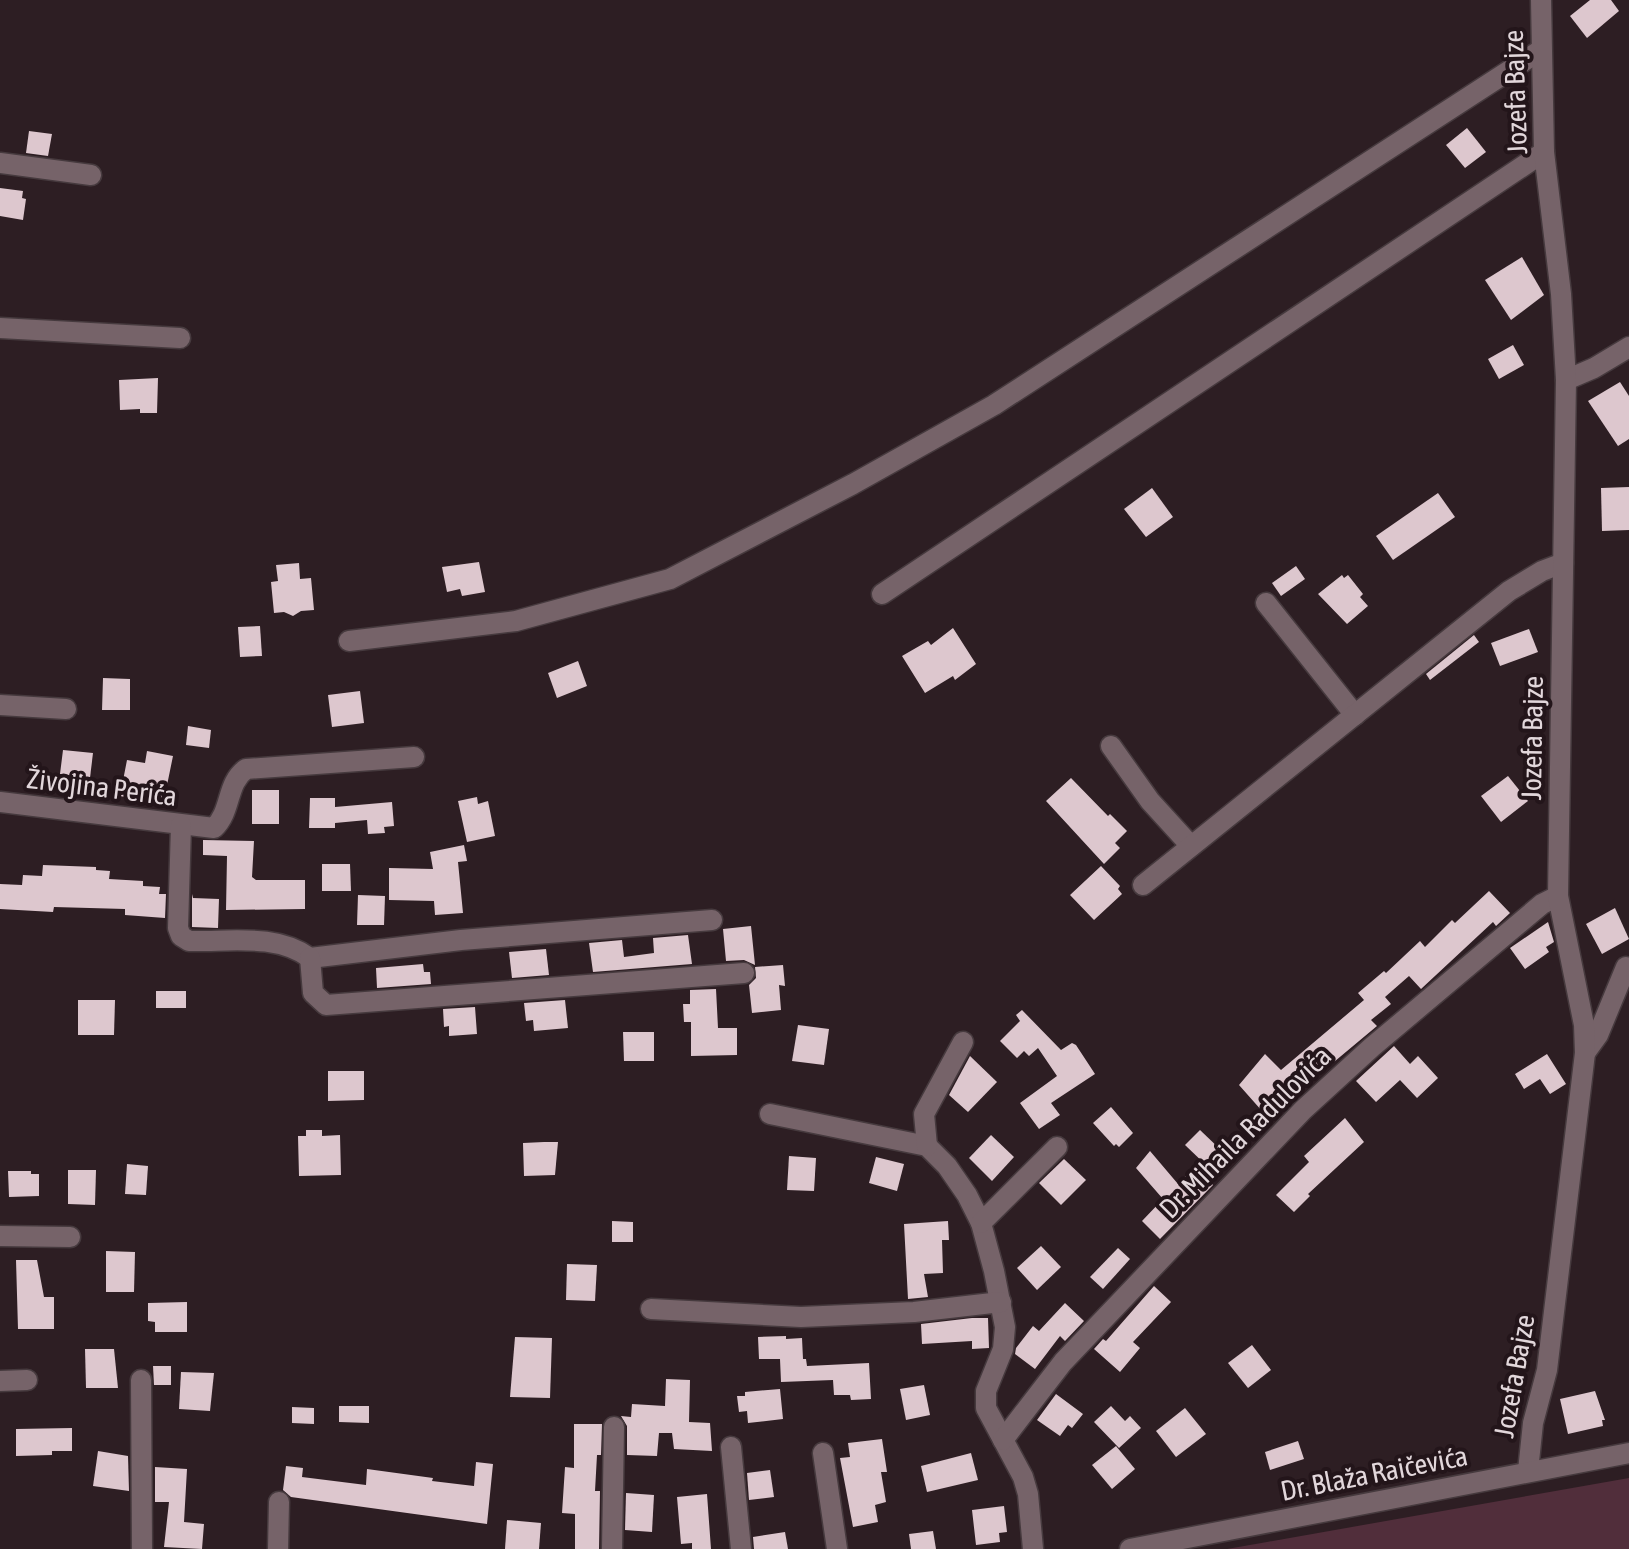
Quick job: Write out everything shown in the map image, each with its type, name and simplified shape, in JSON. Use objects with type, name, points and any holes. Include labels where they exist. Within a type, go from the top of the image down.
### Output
[{"type":"street","name":"Jozefa Bajze","points":[[1528,1471],[1533,1423],[1547,1370],[1585,1053],[1584,1025],[1558,896],[1566,380],[1561,294],[1544,152],[1541,0]]},
{"type":"street","points":[[349,641],[516,621],[670,579],[853,484],[994,405],[1541,50]]},
{"type":"street","points":[[882,594],[1544,152]]},
{"type":"street","points":[[0,163],[91,175]]},
{"type":"street","points":[[0,328],[180,338]]},
{"type":"street","points":[[1566,380],[1629,347]]},
{"type":"street","points":[[1143,885],[1509,591],[1542,571],[1563,563]]},
{"type":"street","points":[[1266,603],[1355,715]]},
{"type":"street","points":[[0,705],[66,709]]},
{"type":"street","points":[[1111,746],[1150,801],[1191,846]]},
{"type":"street","points":[[414,757],[246,769],[238,775],[222,821],[214,828],[190,826],[178,928],[181,936],[189,941],[275,942],[297,949],[310,958],[461,940],[712,920]]},
{"type":"street","name":"Živojina Perića","points":[[0,802],[190,826]]},
{"type":"street","name":"Dr. Mihaila Radulovića","points":[[1003,1440],[1063,1362],[1303,1110],[1372,1047],[1530,914],[1558,896]]},
{"type":"street","points":[[310,958],[313,993],[326,1005],[744,973]]},
{"type":"street","points":[[1585,1053],[1598,1035],[1626,967]]},
{"type":"street","points":[[963,1042],[924,1114],[927,1146],[959,1182],[981,1223],[1001,1302],[1005,1340],[986,1391],[985,1403],[1023,1477],[1028,1494],[1033,1549]]},
{"type":"street","points":[[770,1114],[927,1146]]},
{"type":"street","points":[[981,1223],[1057,1147]]},
{"type":"street","points":[[0,1236],[70,1237]]},
{"type":"street","points":[[651,1309],[801,1317],[914,1312],[1001,1302]]},
{"type":"street","points":[[0,1381],[27,1380]]},
{"type":"street","points":[[141,1380],[142,1549]]},
{"type":"street","points":[[612,1549],[614,1427]]},
{"type":"street","points":[[731,1447],[741,1549]]},
{"type":"street","points":[[823,1453],[837,1549]]},
{"type":"street","name":"Dr. Blaža Raičevića","points":[[1130,1549],[1629,1453]]},
{"type":"street","points":[[278,1549],[279,1502]]},
{"type":"shaded area","points":[[1629,1478],[1629,1549],[1227,1549],[1267,1542]]},
{"type":"building","points":[[1590,0],[1611,0],[1619,11],[1587,38],[1570,16]]},
{"type":"building","points":[[1467,128],[1486,152],[1465,168],[1446,145]]},
{"type":"building","points":[[29,131],[52,134],[48,156],[26,153]]},
{"type":"building","points":[[0,188],[23,191],[22,198],[26,199],[23,220],[0,216]]},
{"type":"building","points":[[1522,257],[1544,295],[1511,320],[1485,280]]},
{"type":"building","points":[[1513,345],[1524,365],[1499,379],[1488,359]]},
{"type":"building","points":[[158,378],[157,413],[140,413],[140,409],[120,410],[119,380]]},
{"type":"building","points":[[1620,382],[1629,396],[1629,439],[1618,446],[1588,401]]},
{"type":"building","points":[[1629,487],[1629,530],[1602,531],[1601,488]]},
{"type":"building","points":[[1152,488],[1173,517],[1146,537],[1124,509]]},
{"type":"building","points":[[1438,493],[1455,517],[1393,560],[1376,536]]},
{"type":"building","points":[[479,562],[485,592],[462,596],[460,589],[447,592],[442,567]]},
{"type":"building","points":[[299,563],[300,579],[311,578],[314,610],[301,611],[293,616],[284,612],[274,613],[271,582],[278,581],[276,565]]},
{"type":"building","points":[[1296,566],[1305,579],[1281,596],[1272,583]]},
{"type":"building","points":[[1342,575],[1344,578],[1348,575],[1368,606],[1347,624],[1318,594]]},
{"type":"building","points":[[260,626],[262,656],[240,657],[238,627]]},
{"type":"building","points":[[953,628],[976,664],[955,680],[953,676],[925,693],[902,656],[928,641],[931,645]]},
{"type":"building","points":[[1529,629],[1538,652],[1500,666],[1491,643]]},
{"type":"building","points":[[1474,635],[1479,642],[1430,680],[1426,674]]},
{"type":"building","points":[[578,661],[587,686],[557,698],[548,673]]},
{"type":"building","points":[[103,678],[130,679],[130,710],[102,710]]},
{"type":"building","points":[[360,691],[364,723],[332,727],[328,695]]},
{"type":"building","points":[[188,726],[211,730],[209,748],[186,745]]},
{"type":"building","points":[[63,750],[93,753],[90,778],[60,774]]},
{"type":"building","points":[[147,751],[173,756],[164,800],[151,797],[150,802],[120,796],[127,760],[145,763]]},
{"type":"building","points":[[1508,776],[1528,801],[1501,822],[1481,796]]},
{"type":"building","points":[[1071,778],[1127,831],[1115,843],[1120,848],[1104,864],[1046,801]]},
{"type":"building","points":[[252,790],[279,790],[279,824],[252,824]]},
{"type":"building","points":[[477,797],[478,804],[488,801],[495,836],[467,842],[458,801]]},
{"type":"building","points":[[310,798],[335,798],[335,807],[392,802],[394,826],[384,827],[385,833],[368,834],[367,820],[335,823],[335,828],[309,828]]},
{"type":"building","points":[[203,840],[254,841],[252,877],[256,880],[305,880],[305,909],[226,910],[227,856],[203,855]]},
{"type":"building","points":[[464,845],[467,861],[458,862],[463,913],[435,915],[434,901],[389,900],[389,868],[433,869],[430,852]]},
{"type":"building","points":[[322,864],[350,864],[351,891],[322,891]]},
{"type":"building","points":[[43,865],[96,867],[96,870],[110,871],[109,879],[143,881],[143,886],[160,887],[159,894],[166,894],[165,918],[125,915],[125,909],[54,907],[53,912],[0,909],[0,884],[22,885],[23,875],[42,876]]},
{"type":"building","points":[[1101,866],[1120,886],[1118,889],[1122,894],[1094,920],[1070,895]]},
{"type":"building","points":[[1489,891],[1510,913],[1496,926],[1493,922],[1421,989],[1409,976],[1385,997],[1391,1004],[1371,1020],[1377,1026],[1292,1097],[1270,1120],[1239,1085],[1265,1054],[1281,1070],[1364,1000],[1358,993],[1384,971],[1386,973],[1420,941],[1425,947],[1452,920],[1455,923]]},
{"type":"building","points":[[192,894],[193,898],[219,899],[218,928],[192,927]]},
{"type":"building","points":[[358,895],[385,896],[384,925],[357,925]]},
{"type":"building","points":[[1615,908],[1629,939],[1602,954],[1586,924]]},
{"type":"building","points":[[1548,922],[1554,942],[1546,947],[1549,952],[1525,969],[1510,948]]},
{"type":"building","points":[[751,926],[755,965],[744,960],[726,961],[723,929]]},
{"type":"building","points":[[688,935],[692,964],[593,972],[589,943],[622,940],[624,957],[654,953],[653,938]]},
{"type":"building","points":[[546,949],[549,975],[512,978],[509,952]]},
{"type":"building","points":[[423,964],[424,972],[430,972],[431,984],[377,988],[376,968]]},
{"type":"building","points":[[783,965],[785,986],[779,985],[781,1010],[752,1013],[749,985],[756,978],[755,967]]},
{"type":"building","points":[[716,989],[718,1028],[737,1028],[737,1055],[691,1056],[691,1022],[684,1022],[683,1004],[690,1004],[690,990]]},
{"type":"building","points":[[156,991],[186,991],[186,1008],[156,1008]]},
{"type":"building","points":[[78,1000],[115,1000],[114,1035],[78,1035]]},
{"type":"building","points":[[565,1000],[568,1028],[534,1031],[533,1020],[526,1021],[524,1003]]},
{"type":"building","points":[[475,1007],[477,1034],[449,1036],[449,1026],[444,1027],[443,1009]]},
{"type":"building","points":[[1022,1010],[1061,1050],[1072,1043],[1076,1045],[1095,1074],[1051,1103],[1060,1115],[1039,1129],[1020,1103],[1057,1076],[1038,1048],[1029,1056],[1024,1051],[1017,1058],[1000,1041],[1020,1021],[1016,1015]]},
{"type":"building","points":[[798,1025],[829,1029],[824,1065],[792,1061]]},
{"type":"building","points":[[623,1032],[654,1032],[654,1061],[624,1061]]},
{"type":"building","points":[[1394,1046],[1410,1064],[1418,1056],[1438,1078],[1417,1098],[1400,1080],[1376,1102],[1356,1081]]},
{"type":"building","points":[[1547,1054],[1566,1084],[1550,1094],[1540,1079],[1524,1089],[1515,1074]]},
{"type":"building","points":[[970,1056],[997,1082],[968,1112],[949,1095]]},
{"type":"building","points":[[328,1071],[364,1071],[364,1100],[328,1101]]},
{"type":"building","points":[[1111,1107],[1133,1133],[1119,1147],[1114,1146],[1093,1123]]},
{"type":"building","points":[[1345,1118],[1364,1142],[1308,1194],[1310,1196],[1294,1212],[1276,1195],[1309,1162],[1304,1156]]},
{"type":"building","points":[[306,1130],[322,1130],[322,1136],[340,1135],[341,1175],[299,1176],[298,1136],[306,1136]]},
{"type":"building","points":[[1200,1130],[1223,1152],[1208,1167],[1185,1145]]},
{"type":"building","points":[[991,1135],[1014,1157],[992,1181],[969,1158]]},
{"type":"building","points":[[558,1142],[555,1175],[524,1176],[523,1143]]},
{"type":"building","points":[[1150,1151],[1178,1184],[1195,1167],[1213,1185],[1160,1239],[1142,1221],[1163,1199],[1136,1168]]},
{"type":"building","points":[[789,1156],[816,1158],[814,1191],[787,1190]]},
{"type":"building","points":[[876,1157],[904,1164],[897,1191],[869,1183]]},
{"type":"building","points":[[1064,1159],[1086,1180],[1061,1205],[1039,1183]]},
{"type":"building","points":[[127,1164],[148,1166],[146,1195],[125,1194]]},
{"type":"building","points":[[68,1170],[96,1170],[95,1205],[68,1204]]},
{"type":"building","points":[[8,1171],[39,1174],[39,1196],[9,1197]]},
{"type":"building","points":[[612,1221],[633,1222],[633,1242],[612,1242]]},
{"type":"building","points":[[948,1221],[949,1240],[942,1240],[943,1273],[924,1274],[928,1297],[908,1299],[904,1224]]},
{"type":"building","points":[[1041,1246],[1061,1267],[1037,1290],[1017,1268]]},
{"type":"building","points":[[1118,1248],[1130,1259],[1103,1289],[1090,1277]]},
{"type":"building","points":[[106,1251],[135,1252],[134,1292],[106,1292]]},
{"type":"building","points":[[16,1260],[37,1260],[44,1297],[54,1297],[54,1329],[18,1329]]},
{"type":"building","points":[[567,1264],[597,1265],[595,1301],[566,1300]]},
{"type":"building","points":[[1154,1286],[1171,1302],[1133,1342],[1140,1348],[1120,1372],[1094,1349],[1103,1339],[1106,1341]]},
{"type":"building","points":[[187,1302],[187,1332],[155,1332],[155,1322],[148,1321],[148,1303]]},
{"type":"building","points":[[1065,1303],[1084,1321],[1065,1341],[1060,1336],[1035,1369],[1015,1354],[1016,1348],[1033,1326],[1039,1331]]},
{"type":"building","points":[[988,1318],[989,1348],[972,1349],[972,1341],[922,1344],[921,1324]]},
{"type":"building","points":[[786,1336],[786,1339],[802,1338],[803,1359],[806,1359],[807,1366],[869,1363],[871,1399],[851,1400],[850,1395],[834,1395],[833,1380],[781,1382],[780,1359],[759,1359],[758,1337]]},
{"type":"building","points":[[515,1337],[552,1338],[550,1398],[510,1397]]},
{"type":"building","points":[[1252,1345],[1271,1370],[1248,1388],[1228,1363]]},
{"type":"building","points":[[85,1349],[114,1349],[118,1388],[86,1388]]},
{"type":"building","points":[[153,1366],[171,1366],[171,1385],[154,1385]]},
{"type":"building","points":[[181,1372],[214,1373],[210,1411],[179,1409]]},
{"type":"building","points":[[666,1379],[690,1380],[689,1422],[710,1423],[712,1451],[674,1449],[672,1433],[659,1433],[657,1456],[627,1455],[627,1426],[621,1416],[631,1417],[632,1404],[665,1406]]},
{"type":"building","points":[[924,1385],[930,1415],[906,1420],[900,1389]]},
{"type":"building","points":[[780,1389],[783,1419],[748,1423],[747,1411],[739,1412],[737,1396],[745,1396],[745,1392]]},
{"type":"building","points":[[1595,1391],[1605,1420],[1602,1420],[1603,1426],[1568,1434],[1560,1399]]},
{"type":"building","points":[[1056,1394],[1083,1414],[1072,1428],[1068,1425],[1060,1436],[1037,1420]]},
{"type":"building","points":[[339,1406],[369,1406],[369,1423],[339,1422]]},
{"type":"building","points":[[1111,1406],[1125,1421],[1130,1416],[1141,1428],[1119,1448],[1094,1422]]},
{"type":"building","points":[[292,1407],[314,1408],[314,1424],[292,1423]]},
{"type":"building","points":[[1185,1408],[1206,1434],[1176,1457],[1156,1431]]},
{"type":"building","points":[[574,1424],[602,1424],[595,1491],[600,1491],[599,1549],[575,1549],[575,1514],[562,1513],[565,1467],[574,1468]]},
{"type":"building","points":[[72,1428],[72,1451],[16,1456],[16,1429]]},
{"type":"building","points":[[882,1439],[887,1472],[881,1472],[886,1502],[875,1505],[878,1522],[853,1527],[840,1458],[850,1457],[848,1443]]},
{"type":"building","points":[[1298,1441],[1304,1459],[1270,1470],[1265,1452]]},
{"type":"building","points":[[1116,1446],[1135,1469],[1112,1489],[1092,1465]]},
{"type":"building","points":[[98,1451],[128,1456],[129,1491],[93,1486]]},
{"type":"building","points":[[971,1453],[978,1480],[927,1492],[921,1466]]},
{"type":"building","points":[[476,1462],[493,1464],[487,1524],[291,1497],[283,1490],[286,1466],[303,1468],[302,1477],[366,1485],[367,1469],[474,1486]]},
{"type":"building","points":[[155,1467],[187,1469],[184,1522],[204,1524],[202,1549],[164,1547],[169,1502],[155,1502]]},
{"type":"building","points":[[770,1470],[774,1497],[749,1500],[747,1473]]},
{"type":"building","points":[[626,1493],[654,1495],[652,1532],[625,1530]]},
{"type":"building","points":[[707,1494],[711,1549],[692,1549],[692,1543],[681,1544],[677,1497]]},
{"type":"building","points":[[1004,1506],[1007,1532],[999,1533],[1000,1542],[976,1545],[972,1510]]},
{"type":"building","points":[[507,1520],[541,1523],[539,1549],[505,1549]]},
{"type":"building","points":[[933,1531],[936,1549],[911,1549],[909,1534]]},
{"type":"building","points":[[785,1532],[788,1549],[754,1549],[753,1537]]}]
